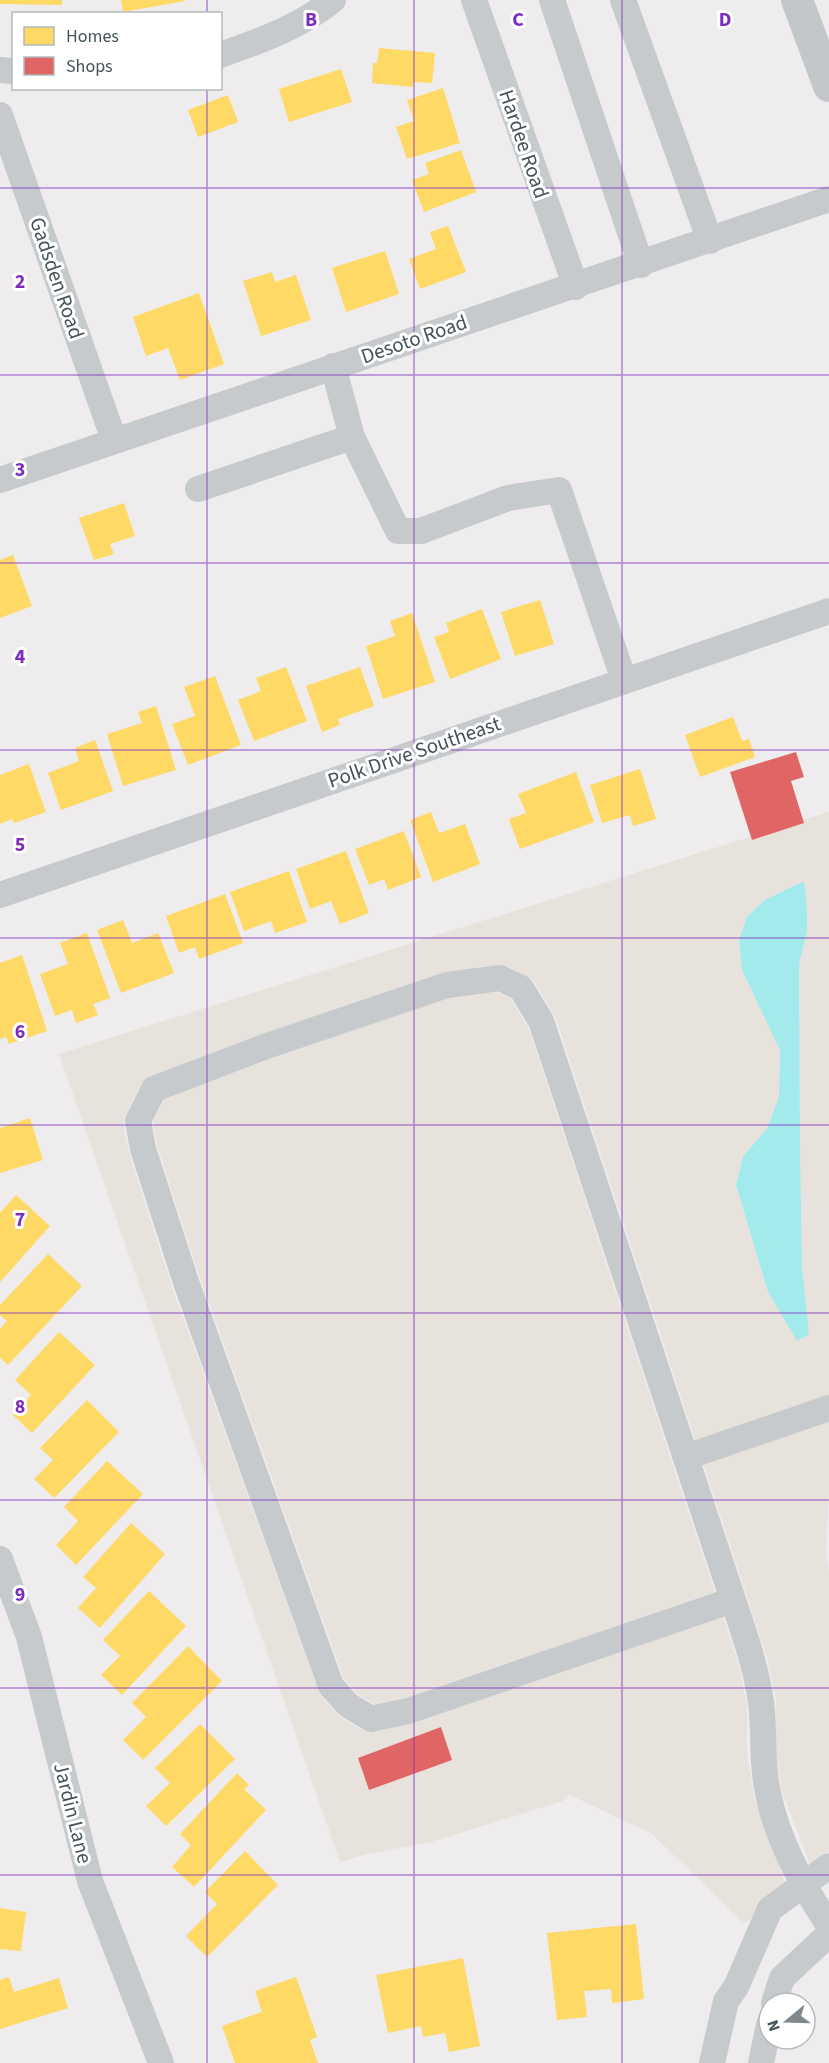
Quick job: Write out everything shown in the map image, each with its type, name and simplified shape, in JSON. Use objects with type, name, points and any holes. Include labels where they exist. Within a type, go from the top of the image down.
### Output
[{"type":"main road","points":[[797,0],[829,86]]},
{"type":"street","points":[[222,54],[261,41],[297,24],[333,0]]},
{"type":"street","name":"Hardee Road","points":[[474,0],[576,287]]},
{"type":"street","points":[[552,0],[641,265]]},
{"type":"street","points":[[624,0],[710,242]]},
{"type":"street","name":"Gadsden Road","points":[[0,116],[114,440]]},
{"type":"street","name":"Desoto Road","points":[[0,480],[333,366],[710,242],[829,199]]},
{"type":"street","points":[[333,366],[352,437],[398,531],[421,531],[508,498],[559,490],[624,680]]},
{"type":"street","points":[[198,489],[352,437]]},
{"type":"street","name":"Polk Drive Southeast","points":[[0,895],[829,610]]},
{"type":"street","points":[[733,1600],[408,1711],[371,1719],[348,1704],[331,1686],[186,1282],[143,1149],[138,1121],[154,1089],[264,1047],[447,985],[500,978],[521,988],[541,1021],[686,1457],[733,1600],[753,1662],[761,1703],[762,1752],[768,1794],[802,1885],[829,1926]]},
{"type":"street","points":[[686,1457],[829,1408]]},
{"type":"street","name":"Jardin Lane","points":[[0,1559],[29,1637],[90,1881],[161,2063]]},
{"type":"street","points":[[712,2063],[726,2001],[736,1987],[770,1909],[829,1866]]},
{"type":"street","points":[[778,1991],[782,1978],[829,1934]]},
{"type":"shaded area","points":[[829,812],[829,1490],[826,1547],[829,1573],[829,1851],[810,1864],[782,1791],[776,1750],[776,1700],[767,1657],[555,1016],[534,981],[507,966],[499,965],[446,972],[260,1035],[149,1077],[141,1085],[123,1124],[129,1153],[172,1287],[320,1695],[339,1716],[362,1730],[373,1732],[413,1723],[723,1617],[739,1665],[747,1706],[747,1753],[754,1797],[785,1882],[762,1899],[750,1920],[743,1922],[652,1834],[570,1795],[563,1801],[431,1842],[367,1854],[340,1862],[59,1054]],"holes":[[[804,881],[807,931],[799,963],[802,1266],[809,1334],[768,1292],[736,1185],[743,1156],[767,1129],[779,1096],[780,1049],[742,970]]]},
{"type":"shaded area","points":[[496,992],[510,998],[528,1027],[715,1592],[405,1698],[375,1705],[358,1694],[344,1679],[200,1278],[157,1145],[153,1122],[164,1099],[450,997]]},
{"type":"water","points":[[804,881],[807,931],[799,964],[800,1145],[802,1266],[809,1334],[797,1341],[768,1292],[736,1185],[743,1156],[767,1129],[779,1096],[780,1050],[742,970],[739,940],[747,917],[765,900]]},
{"type":"building: Homes","points":[[0,0],[62,0],[62,5],[0,4]]},
{"type":"building: Homes","points":[[121,0],[184,0],[185,1],[123,12]]},
{"type":"building: Homes","points":[[379,48],[435,53],[432,83],[414,82],[413,87],[372,83],[373,63],[377,63]]},
{"type":"building: Homes","points":[[341,69],[352,102],[289,122],[279,89]]},
{"type":"building: Homes","points":[[443,88],[460,143],[407,159],[396,127],[414,121],[407,100]]},
{"type":"building: Homes","points":[[228,95],[238,122],[198,137],[188,110]]},
{"type":"building: Homes","points":[[461,150],[476,192],[424,212],[412,180],[429,174],[425,163]]},
{"type":"building: Homes","points":[[448,226],[466,272],[420,289],[409,259],[436,249],[430,232]]},
{"type":"building: Homes","points":[[385,251],[399,294],[346,312],[332,268]]},
{"type":"building: Homes","points":[[272,272],[275,282],[296,275],[311,320],[261,336],[243,281]]},
{"type":"building: Homes","points":[[199,293],[224,364],[180,380],[168,348],[146,356],[133,317]]},
{"type":"building: Homes","points":[[124,503],[135,536],[110,544],[114,554],[94,560],[79,518]]},
{"type":"building: Homes","points":[[13,555],[32,606],[0,618],[0,560]]},
{"type":"building: Homes","points":[[540,600],[554,644],[515,656],[501,612]]},
{"type":"building: Homes","points":[[482,609],[501,659],[450,679],[434,637],[449,632],[446,623]]},
{"type":"building: Homes","points":[[412,613],[435,682],[383,699],[366,646],[395,636],[390,621]]},
{"type":"building: Homes","points":[[286,667],[307,721],[254,741],[238,700],[261,691],[256,678]]},
{"type":"building: Homes","points":[[360,667],[374,706],[338,719],[340,725],[322,732],[306,686]]},
{"type":"building: Homes","points":[[215,676],[241,745],[188,765],[172,724],[195,716],[184,687]]},
{"type":"building: Homes","points":[[156,706],[176,770],[123,786],[107,734],[142,723],[138,712]]},
{"type":"building: Homes","points":[[733,717],[742,741],[749,739],[755,757],[700,777],[685,735]]},
{"type":"building: Homes","points":[[95,740],[113,791],[61,810],[48,773],[79,761],[75,748]]},
{"type":"building: Homes","points":[[29,764],[46,812],[14,823],[12,819],[0,824],[0,775]]},
{"type":"building: Homes","points":[[640,769],[656,819],[633,826],[630,815],[602,823],[590,785]]},
{"type":"building: Homes","points":[[576,772],[594,822],[520,849],[509,819],[526,813],[518,794]]},
{"type":"building: Homes","points":[[431,812],[439,833],[465,824],[480,864],[433,882],[410,820]]},
{"type":"building: Homes","points":[[404,831],[421,877],[388,890],[384,879],[369,885],[355,849]]},
{"type":"building: Homes","points":[[346,851],[369,913],[340,924],[331,901],[310,909],[296,869]]},
{"type":"building: Homes","points":[[289,871],[307,922],[275,933],[271,921],[244,931],[230,892]]},
{"type":"building: Homes","points":[[225,894],[243,943],[199,959],[195,947],[179,953],[166,916]]},
{"type":"building: Homes","points":[[123,920],[132,943],[158,933],[174,973],[121,993],[97,930]]},
{"type":"building: Homes","points":[[87,933],[110,998],[93,1004],[98,1015],[76,1023],[72,1010],[55,1016],[40,974],[68,964],[60,943]]},
{"type":"building: Homes","points":[[22,955],[47,1031],[9,1044],[6,1037],[0,1039],[0,963]]},
{"type":"building: Homes","points":[[30,1118],[43,1160],[0,1173],[0,1128]]},
{"type":"building: Homes","points":[[16,1195],[50,1226],[0,1282],[0,1213]]},
{"type":"building: Homes","points":[[48,1254],[82,1286],[8,1365],[0,1358],[0,1329],[7,1321],[0,1315],[0,1305]]},
{"type":"building: Homes","points":[[59,1332],[95,1365],[32,1433],[13,1415],[31,1395],[15,1380]]},
{"type":"building: Homes","points":[[87,1400],[119,1432],[54,1498],[34,1479],[53,1460],[40,1448]]},
{"type":"building: Homes","points":[[107,1461],[143,1494],[76,1565],[56,1545],[78,1521],[64,1507]]},
{"type":"building: Homes","points":[[131,1523],[165,1554],[100,1628],[78,1608],[96,1588],[83,1577]]},
{"type":"building: Homes","points":[[149,1591],[186,1626],[122,1695],[101,1675],[120,1656],[103,1640]]},
{"type":"building: Homes","points":[[188,1646],[222,1681],[143,1760],[123,1740],[146,1717],[132,1703]]},
{"type":"building: Homes","points":[[200,1724],[235,1759],[166,1826],[146,1806],[170,1783],[155,1768]]},
{"type":"building: Homes","points":[[237,1773],[249,1785],[244,1789],[266,1810],[194,1887],[172,1867],[191,1845],[180,1834]]},
{"type":"building: Homes","points":[[245,1851],[278,1885],[207,1957],[186,1936],[217,1904],[205,1892]]},
{"type":"building: Homes","points":[[0,1908],[26,1912],[21,1951],[0,1949]]},
{"type":"building: Homes","points":[[636,1924],[644,1999],[612,2003],[611,1989],[584,1991],[587,2017],[557,2020],[547,1933]]},
{"type":"building: Homes","points":[[463,1958],[480,2046],[449,2052],[445,2033],[423,2037],[421,2026],[388,2033],[376,1975]]},
{"type":"building: Homes","points":[[9,1977],[14,1992],[59,1978],[68,2008],[0,2029],[0,1980]]},
{"type":"building: Homes","points":[[296,1977],[317,2037],[310,2040],[318,2063],[235,2063],[222,2026],[262,2012],[255,1991]]},
{"type":"building: Shops","points":[[796,752],[804,777],[791,781],[804,823],[752,840],[730,772]]},
{"type":"building: Shops","points":[[441,1727],[452,1760],[369,1790],[358,1758]]}]
